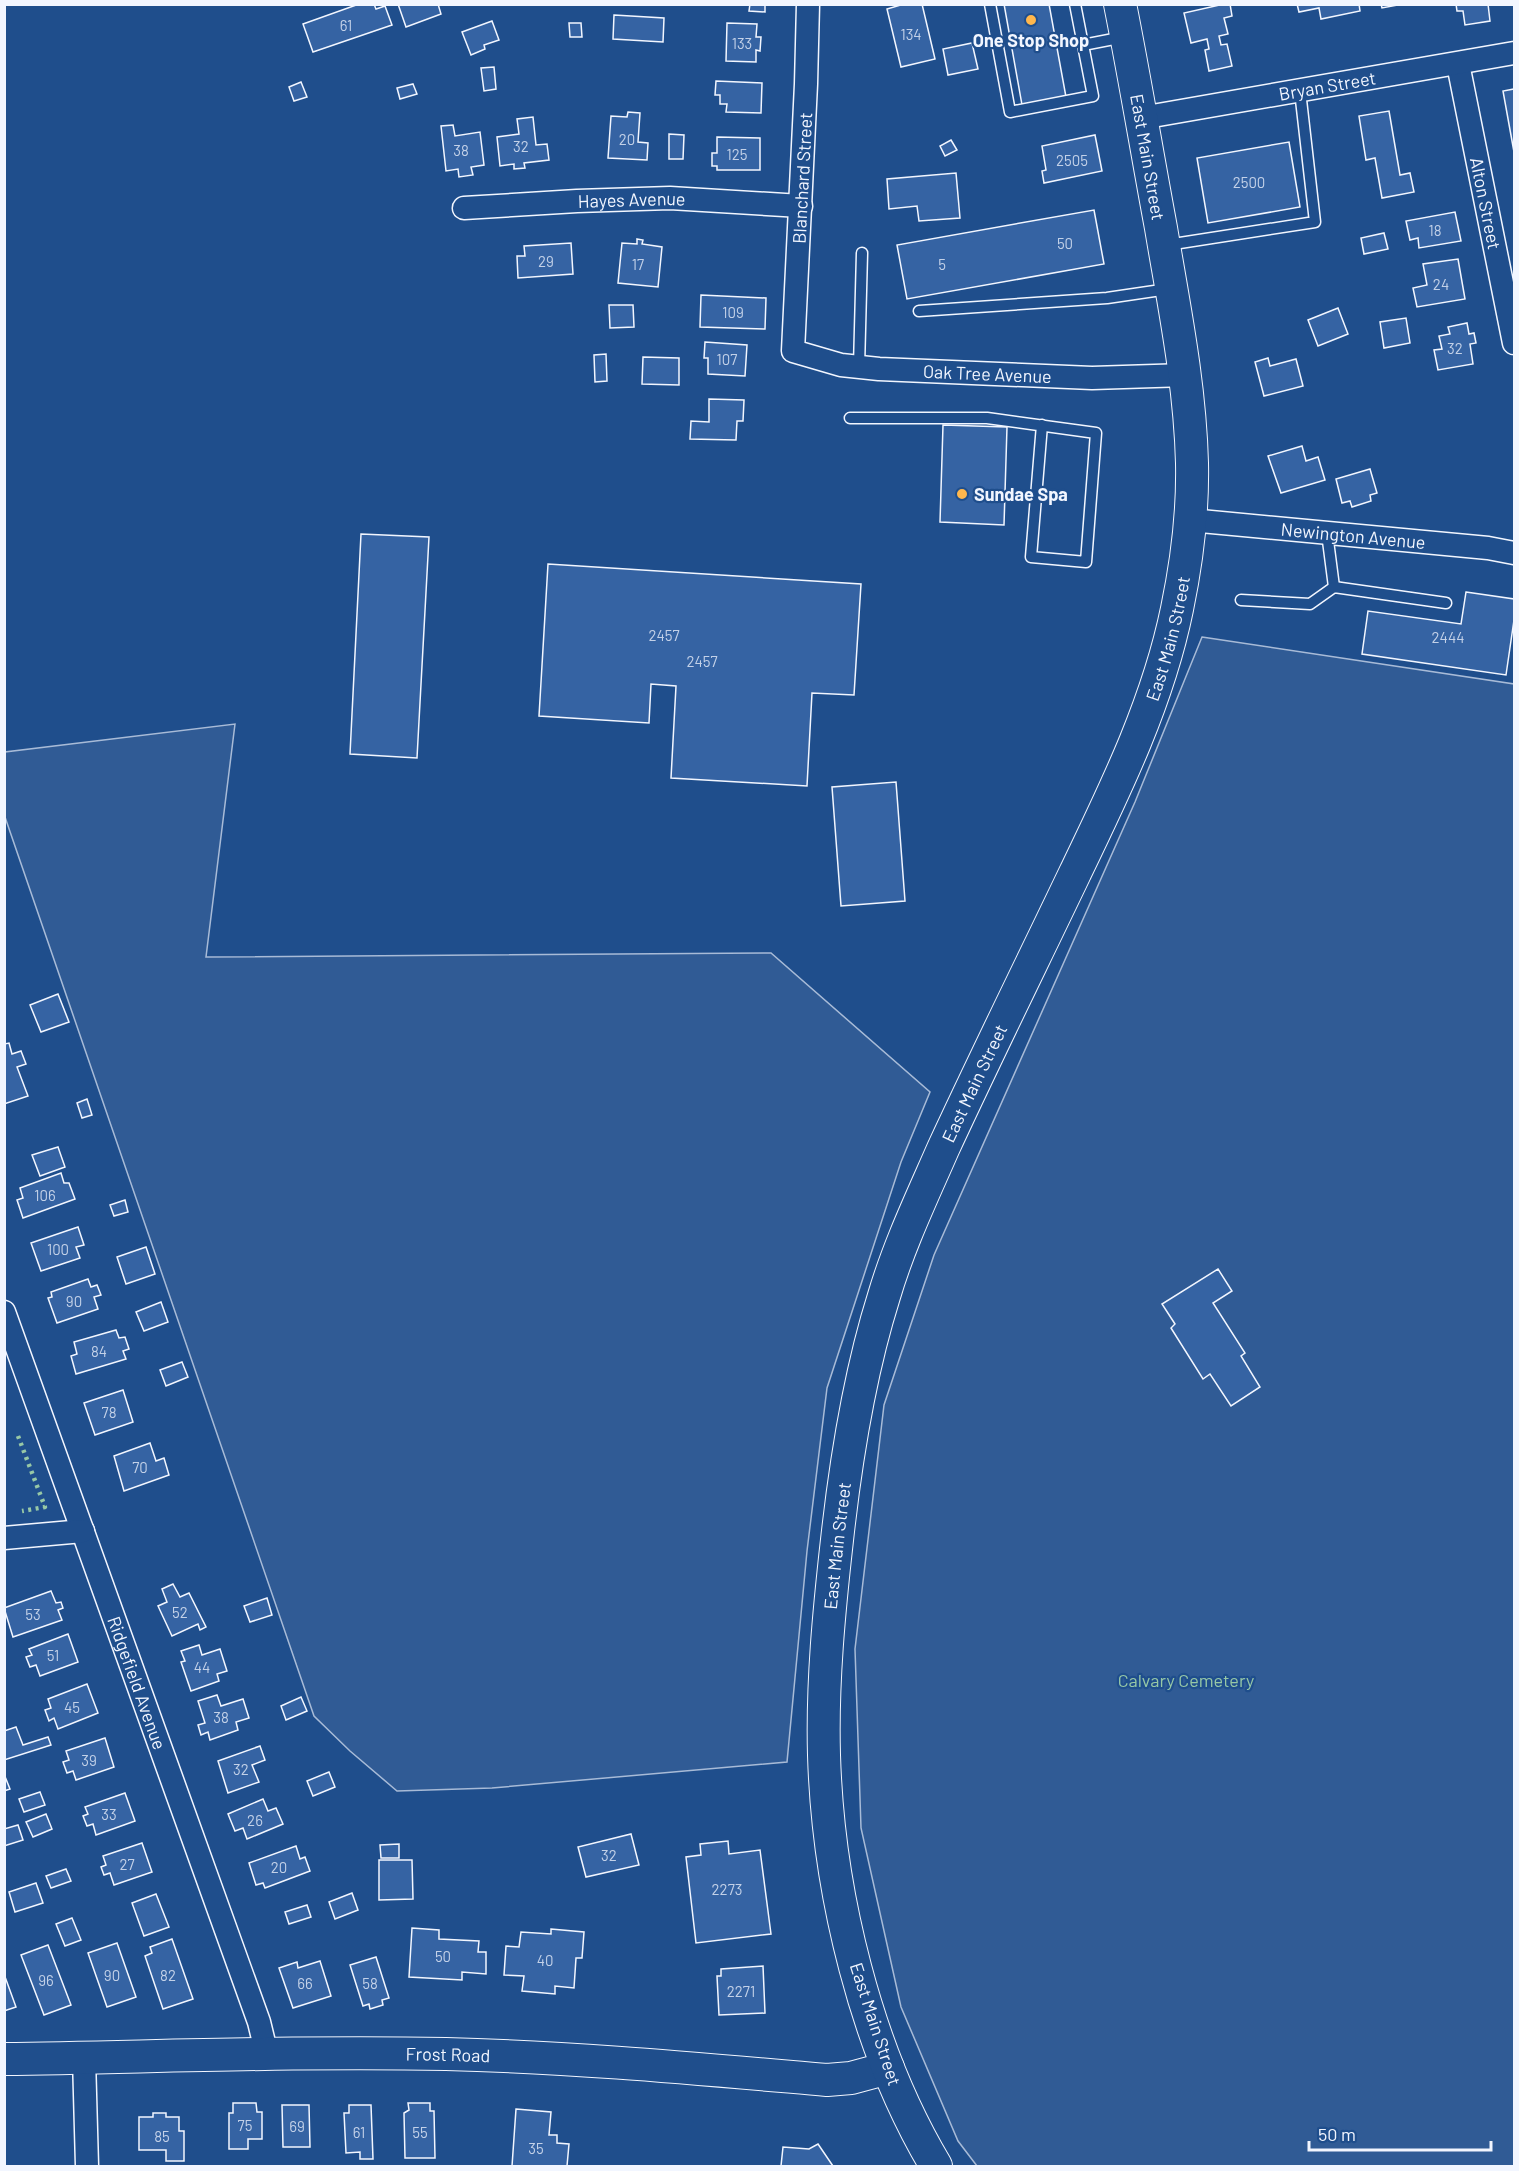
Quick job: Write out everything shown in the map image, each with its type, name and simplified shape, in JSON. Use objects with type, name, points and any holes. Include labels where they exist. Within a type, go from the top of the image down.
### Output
[{"type":"main road","name":"East Main Street","points":[[936,2166],[909,2118],[888,2068],[862,1989],[845,1921],[830,1832],[825,1770],[825,1698],[832,1589],[844,1479],[856,1409],[884,1294],[915,1212],[1121,776],[1149,708],[1176,618],[1184,577],[1190,520],[1192,468],[1186,375],[1120,4]]},
{"type":"main road","name":"Frost Road","points":[[4,2059],[400,2053],[513,2056],[627,2063],[827,2080],[851,2078],[888,2068]]},
{"type":"street","name":"Blanchard Street","points":[[793,351],[808,4]]},
{"type":"street","name":"Bryan Street","points":[[1141,118],[1515,53]]},
{"type":"street","name":"Alton Street","points":[[1458,64],[1515,343]]},
{"type":"street","name":"Hayes Avenue","points":[[464,208],[670,198],[801,206]]},
{"type":"street","name":"Oak Tree Avenue","points":[[793,351],[820,360],[859,367],[1092,378],[1186,375]]},
{"type":"street","name":"Newington Avenue","points":[[1190,520],[1488,548],[1515,553]]},
{"type":"street","name":"Ridgefield Avenue","points":[[4,1312],[259,2022],[267,2055]]},
{"type":"street","points":[[4,1538],[83,1531]]},
{"type":"street","points":[[84,2058],[87,2166]]},
{"type":"lane","points":[[990,4],[1010,112],[1094,96],[1075,4]]},
{"type":"lane","points":[[1083,45],[1126,36]]},
{"type":"lane","points":[[1164,245],[1315,222],[1300,91]]},
{"type":"lane","points":[[859,367],[862,253]]},
{"type":"lane","points":[[919,311],[1107,298],[1172,288]]},
{"type":"lane","points":[[850,418],[987,418],[1042,425],[1096,433],[1086,562],[1031,557],[1042,425]]},
{"type":"lane","points":[[1327,532],[1334,587]]},
{"type":"lane","points":[[1241,600],[1310,604],[1334,587],[1446,603]]},
{"type":"green space","name":"Calvary Cemetery","points":[[1202,637],[1514,684],[1514,2166],[977,2166],[958,2141],[901,2007],[861,1828],[855,1649],[884,1405],[934,1255],[1135,802]]},
{"type":"green space","points":[[235,724],[206,957],[771,953],[930,1092],[901,1162],[827,1388],[807,1551],[787,1762],[492,1788],[397,1791],[350,1751],[314,1716],[5,817],[5,752]]},
{"type":"building","points":[[359,4],[374,4],[376,9],[385,6],[392,25],[313,52],[303,24]]},
{"type":"building","points":[[398,4],[438,4],[441,14],[406,27]]},
{"type":"building","points":[[750,4],[765,4],[765,12],[749,11]]},
{"type":"building","points":[[904,4],[922,4],[935,59],[901,67],[887,9]]},
{"type":"building","points":[[1004,4],[1049,4],[1066,97],[1022,105]]},
{"type":"building","points":[[1230,4],[1232,16],[1224,18],[1228,34],[1219,36],[1221,45],[1227,44],[1232,66],[1209,71],[1205,50],[1209,49],[1207,39],[1191,43],[1184,13]]},
{"type":"building","points":[[1297,4],[1359,4],[1360,11],[1321,19],[1319,8],[1299,12]]},
{"type":"building","points":[[1381,4],[1403,4],[1382,8]]},
{"type":"building","points":[[1456,4],[1488,4],[1490,21],[1465,25],[1463,11],[1457,11]]},
{"type":"building","points":[[614,15],[664,18],[663,42],[613,39]]},
{"type":"building","points":[[492,21],[499,40],[484,45],[485,49],[471,55],[462,32]]},
{"type":"building","points":[[569,23],[581,23],[582,37],[570,37]]},
{"type":"building","points":[[727,23],[757,24],[756,37],[761,37],[760,51],[756,50],[756,62],[726,61]]},
{"type":"building","points":[[972,43],[978,69],[948,75],[943,49]]},
{"type":"building","points":[[494,67],[496,89],[484,91],[481,68]]},
{"type":"building","points":[[716,81],[762,83],[761,113],[726,112],[727,104],[720,104],[720,95],[715,95]]},
{"type":"building","points":[[301,82],[307,97],[294,101],[289,87]]},
{"type":"building","points":[[413,84],[417,94],[400,99],[397,88]]},
{"type":"building","points":[[1514,89],[1514,152],[1503,91]]},
{"type":"building","points":[[1389,111],[1400,175],[1410,173],[1414,192],[1382,198],[1375,158],[1366,160],[1359,116]]},
{"type":"building","points":[[628,112],[640,113],[638,142],[648,143],[647,160],[608,158],[611,116],[627,117]]},
{"type":"building","points":[[533,117],[536,145],[547,144],[549,160],[524,163],[525,168],[514,169],[514,164],[500,166],[497,137],[519,134],[517,119]]},
{"type":"building","points":[[453,125],[455,136],[480,132],[484,165],[471,167],[473,175],[459,177],[458,169],[446,171],[441,126]]},
{"type":"building","points":[[669,134],[684,135],[683,159],[669,159]]},
{"type":"building","points":[[1095,135],[1102,171],[1044,183],[1042,171],[1046,170],[1042,146]]},
{"type":"building","points":[[717,137],[760,138],[760,170],[717,170],[717,166],[712,166],[712,153],[717,153]]},
{"type":"building","points":[[951,140],[957,150],[945,156],[940,146]]},
{"type":"building","points":[[1289,142],[1300,207],[1208,223],[1197,158]]},
{"type":"building","points":[[956,173],[960,218],[919,221],[917,206],[889,209],[887,179]]},
{"type":"building","points":[[1094,210],[1104,264],[907,299],[897,245]]},
{"type":"building","points":[[1455,212],[1461,241],[1419,248],[1418,238],[1410,240],[1406,221]]},
{"type":"building","points":[[1384,233],[1388,249],[1364,254],[1361,238]]},
{"type":"building","points":[[637,239],[643,240],[642,244],[662,247],[658,287],[618,283],[622,243],[637,244]]},
{"type":"building","points":[[571,243],[573,274],[518,278],[517,256],[525,256],[524,246]]},
{"type":"building","points":[[1458,259],[1465,299],[1417,307],[1413,288],[1427,285],[1423,264]]},
{"type":"building","points":[[701,295],[766,298],[765,329],[700,327]]},
{"type":"building","points":[[609,305],[633,305],[634,327],[610,328]]},
{"type":"building","points":[[1338,308],[1348,334],[1318,346],[1308,320]]},
{"type":"building","points":[[1406,318],[1410,343],[1384,348],[1380,322]]},
{"type":"building","points":[[1467,323],[1469,334],[1474,333],[1476,343],[1470,344],[1473,364],[1438,370],[1434,350],[1442,349],[1439,336],[1450,334],[1448,327]]},
{"type":"building","points":[[705,342],[747,345],[745,376],[708,374],[708,358],[704,358]]},
{"type":"building","points":[[606,354],[607,381],[595,382],[594,355]]},
{"type":"building","points":[[643,357],[679,358],[679,385],[642,384]]},
{"type":"building","points":[[1268,358],[1270,366],[1296,359],[1303,386],[1264,396],[1255,362]]},
{"type":"building","points":[[709,399],[744,400],[743,421],[737,421],[736,440],[690,439],[691,421],[709,422]]},
{"type":"building","points":[[943,425],[1007,427],[1004,525],[940,522]]},
{"type":"building","points":[[1302,446],[1306,461],[1318,457],[1325,480],[1281,493],[1268,456]]},
{"type":"building","points":[[1370,469],[1377,493],[1370,495],[1371,501],[1352,507],[1350,501],[1342,503],[1336,479]]},
{"type":"building","points":[[361,534],[429,537],[417,758],[350,754]]},
{"type":"building","points":[[548,564],[861,584],[854,695],[812,693],[807,786],[671,778],[676,686],[651,684],[649,723],[539,716]]},
{"type":"building","points":[[1466,592],[1514,599],[1514,620],[1506,675],[1362,654],[1368,611],[1461,624]]},
{"type":"building","points":[[896,782],[905,901],[841,906],[832,787]]},
{"type":"building","points":[[58,994],[69,1022],[41,1032],[30,1005]]},
{"type":"building","points":[[9,1043],[12,1054],[21,1051],[26,1064],[17,1067],[28,1096],[4,1104],[4,1044]]},
{"type":"building","points":[[87,1099],[92,1115],[82,1118],[77,1103]]},
{"type":"building","points":[[58,1147],[65,1167],[40,1176],[32,1155]]},
{"type":"building","points":[[61,1173],[64,1183],[69,1183],[75,1199],[23,1218],[17,1200],[23,1198],[20,1188]]},
{"type":"building","points":[[125,1200],[128,1212],[114,1216],[110,1205]]},
{"type":"building","points":[[78,1227],[84,1245],[76,1247],[80,1258],[41,1271],[31,1243]]},
{"type":"building","points":[[146,1247],[155,1274],[126,1284],[117,1257]]},
{"type":"building","points":[[1218,1269],[1232,1291],[1213,1303],[1245,1353],[1241,1356],[1260,1387],[1231,1406],[1210,1374],[1203,1379],[1171,1328],[1175,1324],[1162,1304]]},
{"type":"building","points":[[88,1279],[91,1287],[97,1285],[101,1295],[94,1297],[98,1309],[57,1323],[48,1298],[52,1297],[51,1292]]},
{"type":"building","points":[[161,1302],[168,1322],[144,1331],[136,1312]]},
{"type":"building","points":[[116,1330],[119,1338],[125,1337],[129,1349],[123,1351],[126,1359],[76,1374],[71,1356],[77,1354],[74,1342]]},
{"type":"building","points":[[182,1362],[188,1377],[166,1386],[160,1370]]},
{"type":"building","points":[[123,1390],[133,1422],[95,1435],[84,1403]]},
{"type":"building","points":[[150,1443],[156,1461],[164,1458],[169,1475],[124,1491],[114,1456]]},
{"type":"building","points":[[173,1584],[180,1597],[189,1593],[206,1627],[200,1630],[198,1624],[172,1636],[158,1606],[167,1602],[162,1589]]},
{"type":"building","points":[[51,1591],[56,1603],[61,1602],[63,1608],[58,1610],[62,1620],[13,1637],[4,1608]]},
{"type":"building","points":[[267,1598],[272,1615],[250,1622],[244,1606]]},
{"type":"building","points":[[68,1634],[78,1662],[40,1676],[36,1665],[30,1667],[26,1657],[32,1655],[29,1649]]},
{"type":"building","points":[[199,1645],[202,1655],[220,1649],[227,1671],[217,1674],[219,1681],[191,1691],[181,1662],[185,1661],[181,1651]]},
{"type":"building","points":[[87,1684],[98,1713],[58,1729],[54,1718],[49,1721],[45,1710],[51,1708],[48,1699]]},
{"type":"building","points":[[217,1695],[221,1706],[243,1699],[249,1718],[236,1722],[238,1730],[210,1740],[208,1732],[201,1735],[198,1725],[205,1723],[198,1701]]},
{"type":"building","points":[[301,1697],[307,1711],[286,1720],[281,1706]]},
{"type":"building","points":[[16,1727],[23,1745],[48,1737],[51,1745],[4,1760],[4,1731]]},
{"type":"building","points":[[105,1738],[114,1767],[76,1780],[73,1771],[67,1773],[63,1762],[69,1760],[66,1751]]},
{"type":"building","points":[[260,1746],[265,1760],[252,1765],[259,1782],[228,1793],[218,1761]]},
{"type":"building","points":[[329,1772],[335,1787],[313,1796],[307,1781]]},
{"type":"building","points":[[4,1774],[10,1789],[4,1791]]},
{"type":"building","points":[[40,1792],[45,1805],[24,1812],[19,1799]]},
{"type":"building","points":[[125,1793],[135,1821],[96,1835],[93,1824],[87,1826],[83,1816],[88,1814],[85,1807]]},
{"type":"building","points":[[263,1799],[268,1811],[276,1808],[283,1824],[247,1839],[243,1828],[235,1831],[228,1814]]},
{"type":"building","points":[[46,1814],[52,1829],[33,1837],[26,1822]]},
{"type":"building","points":[[18,1825],[23,1840],[4,1846],[4,1829]]},
{"type":"building","points":[[631,1834],[639,1865],[586,1877],[578,1847]]},
{"type":"building","points":[[728,1841],[729,1854],[760,1850],[771,1934],[696,1943],[686,1857],[701,1855],[700,1844]]},
{"type":"building","points":[[142,1843],[152,1872],[114,1885],[110,1873],[104,1875],[101,1867],[106,1865],[103,1856]]},
{"type":"building","points":[[399,1844],[399,1858],[381,1858],[380,1845]]},
{"type":"building","points":[[296,1846],[300,1859],[305,1857],[310,1871],[265,1888],[263,1883],[256,1885],[249,1863]]},
{"type":"building","points":[[379,1860],[412,1860],[413,1899],[379,1900]]},
{"type":"building","points":[[66,1869],[71,1881],[51,1888],[46,1876]]},
{"type":"building","points":[[36,1883],[43,1903],[15,1912],[9,1892]]},
{"type":"building","points":[[352,1893],[358,1910],[335,1919],[329,1902]]},
{"type":"building","points":[[156,1894],[169,1927],[144,1936],[132,1903]]},
{"type":"building","points":[[307,1905],[311,1917],[289,1924],[285,1912]]},
{"type":"building","points":[[72,1918],[81,1940],[65,1946],[56,1924]]},
{"type":"building","points":[[412,1928],[439,1930],[439,1939],[479,1941],[478,1952],[486,1952],[486,1974],[462,1972],[462,1980],[409,1977]]},
{"type":"building","points":[[551,1929],[584,1932],[582,1958],[576,1958],[574,1988],[555,1986],[555,1994],[522,1991],[524,1976],[504,1975],[506,1946],[519,1947],[521,1932],[551,1934]]},
{"type":"building","points":[[172,1939],[193,1999],[163,2009],[145,1956],[152,1953],[150,1947]]},
{"type":"building","points":[[117,1943],[136,1997],[107,2007],[88,1953]]},
{"type":"building","points":[[48,1945],[71,2005],[44,2015],[21,1955]]},
{"type":"building","points":[[376,1957],[389,1998],[382,2000],[383,2005],[370,2009],[369,2004],[363,2006],[350,1965]]},
{"type":"building","points":[[320,1961],[331,1996],[293,2008],[279,1968],[297,1962],[298,1968]]},
{"type":"building","points":[[763,1966],[765,2013],[719,2015],[717,1976],[721,1976],[721,1969]]},
{"type":"building","points":[[4,1974],[16,2007],[4,2011]]},
{"type":"building","points":[[233,2103],[256,2103],[257,2112],[262,2112],[262,2139],[248,2139],[248,2149],[229,2149],[229,2113],[233,2113]]},
{"type":"building","points":[[408,2103],[430,2103],[430,2111],[434,2111],[435,2158],[405,2158],[404,2113],[409,2110]]},
{"type":"building","points":[[282,2105],[309,2105],[310,2147],[283,2147]]},
{"type":"building","points":[[349,2105],[371,2105],[373,2159],[360,2159],[360,2152],[346,2153],[344,2113],[349,2113]]},
{"type":"building","points":[[516,2109],[551,2112],[549,2135],[557,2135],[557,2143],[569,2144],[567,2166],[512,2166]]},
{"type":"building","points":[[153,2113],[166,2113],[166,2117],[179,2117],[179,2131],[184,2131],[184,2161],[166,2161],[166,2150],[139,2150],[139,2117],[153,2117]]},
{"type":"building","points":[[818,2144],[833,2166],[781,2166],[783,2147],[809,2149]]},
{"type":"hedge","points":[[18,1436],[45,1507],[22,1511]]},
{"type":"place","name":"One Stop Shop","points":[[1031,20]]},
{"type":"place","name":"Sundae Spa","points":[[962,494]]}]
